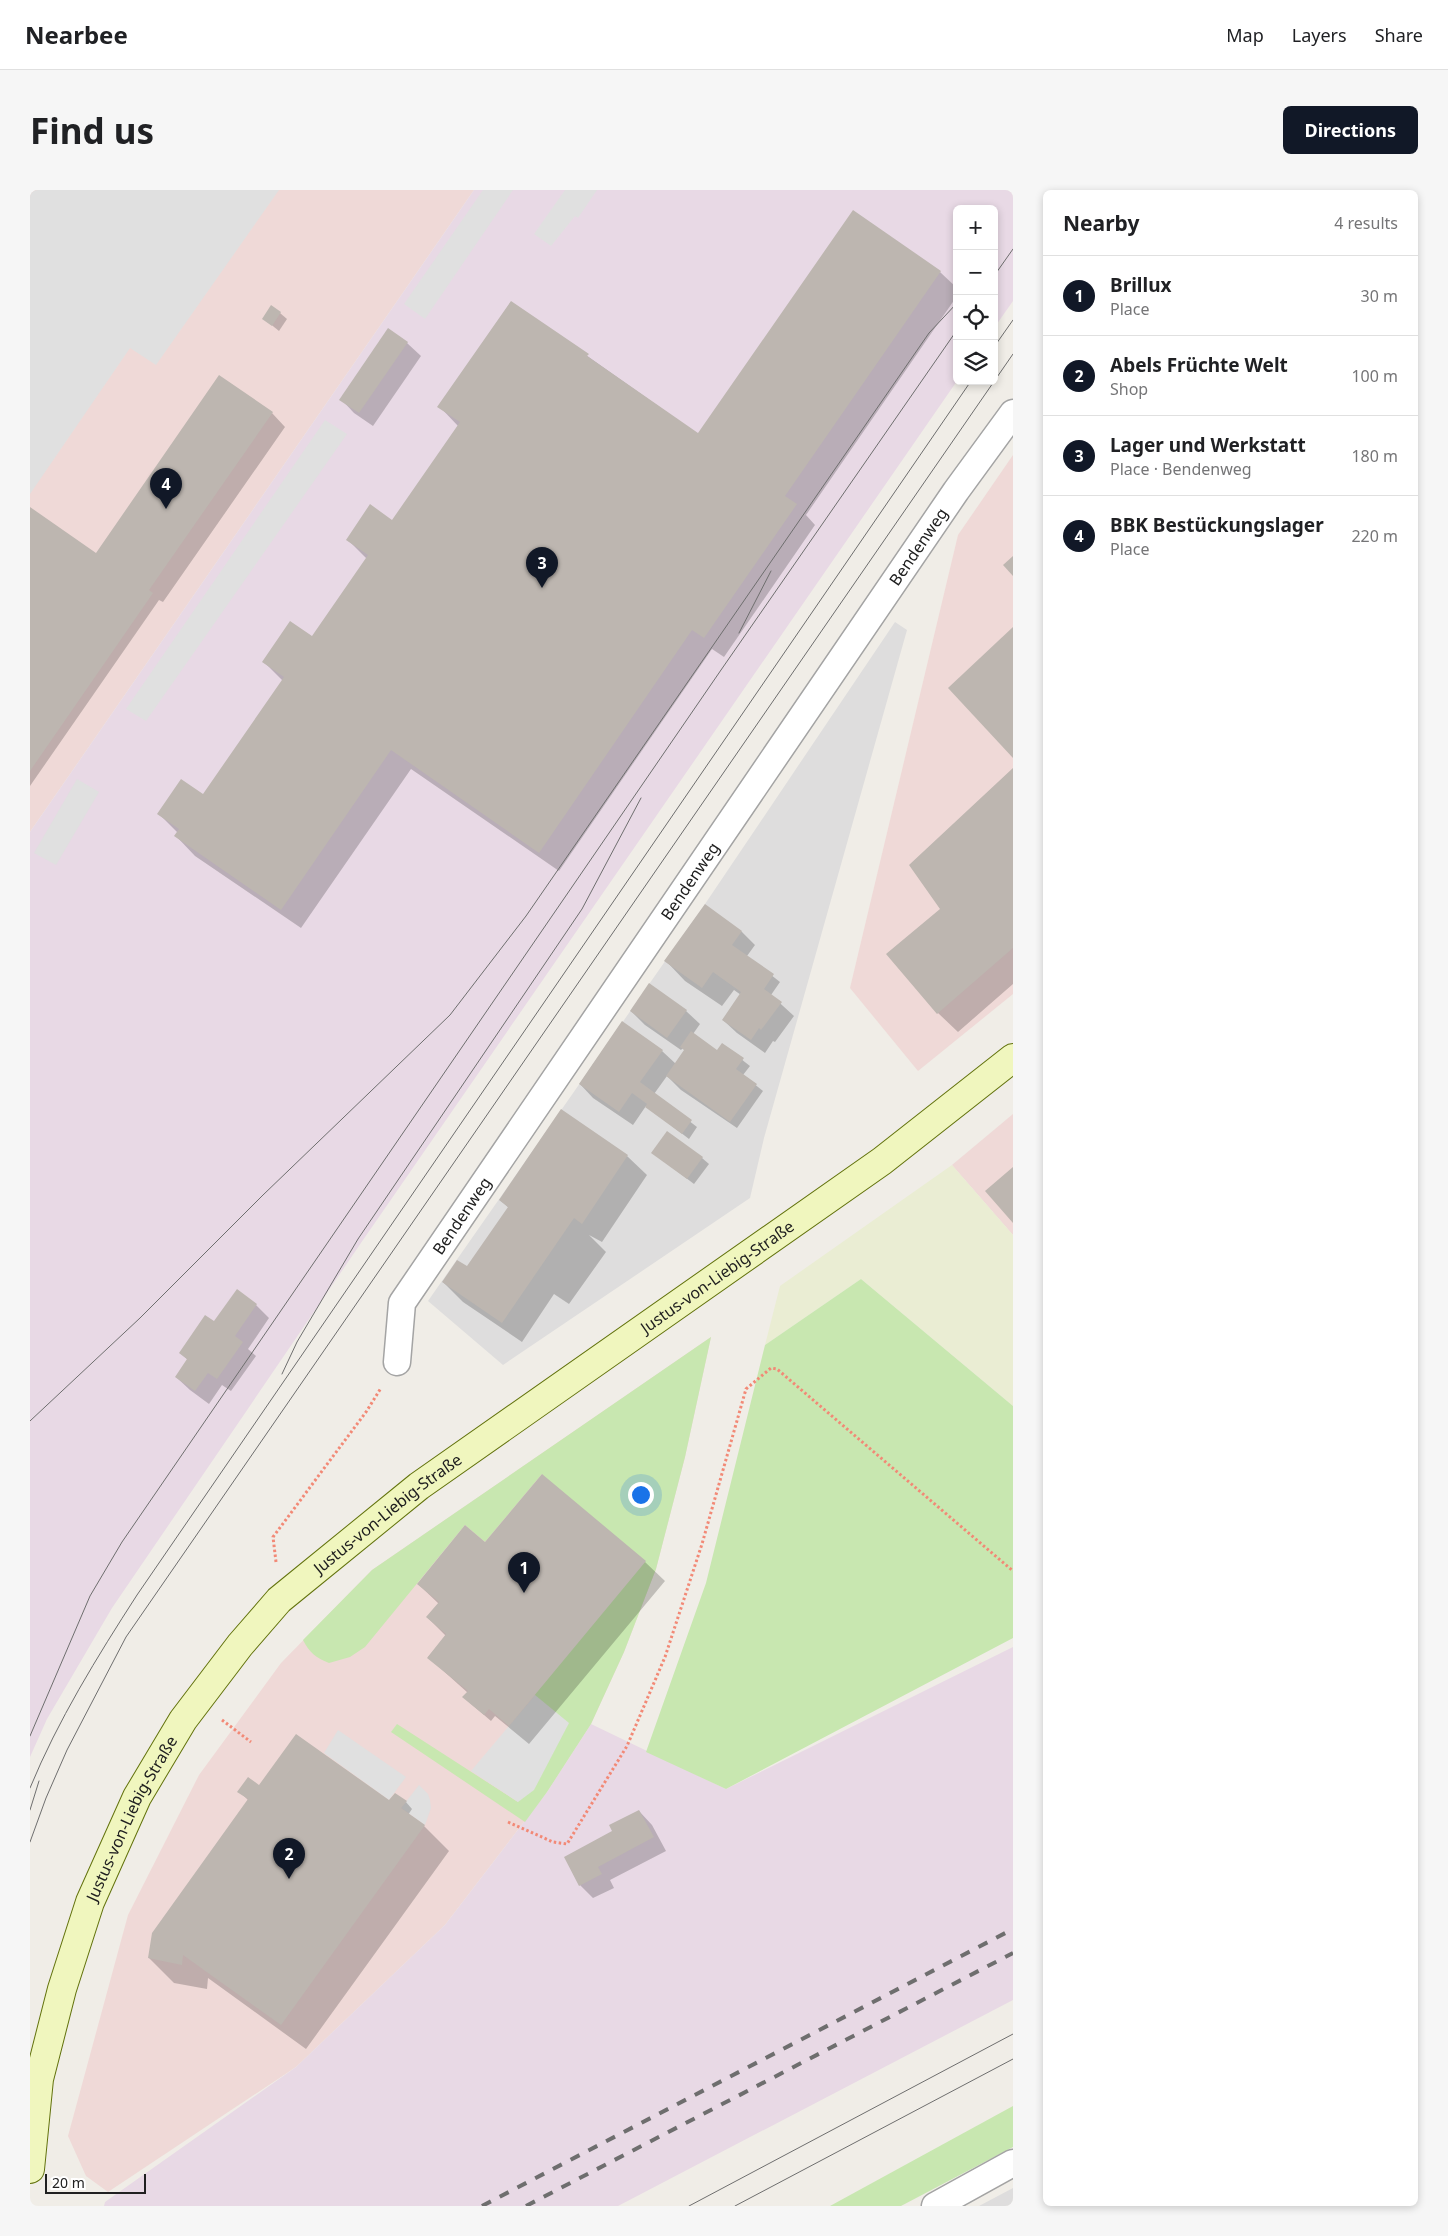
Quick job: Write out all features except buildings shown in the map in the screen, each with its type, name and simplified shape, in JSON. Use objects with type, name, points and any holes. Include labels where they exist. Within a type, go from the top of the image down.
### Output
[{"type":"main road","name":"Justus-von-Liebig-Straße","points":[[30,2169],[39,2079],[62,1989],[98,1884],[137,1797],[183,1720],[240,1646],[279,1600],[418,1486],[882,1161],[1013,1058]]},
{"type":"street","name":"Bendenweg","points":[[396,1362],[402,1303],[956,492],[1013,413]]},
{"type":"street","points":[[934,2206],[1013,2163]]},
{"type":"path","points":[[279,1600],[273,1537],[366,1412],[396,1362]]},
{"type":"path","points":[[508,1822],[553,1842],[568,1844],[627,1746],[665,1656],[702,1544],[746,1389],[771,1368],[777,1369],[1013,1571]]},
{"type":"path","points":[[233,1728],[251,1742]]},
{"type":"shaded area","points":[[30,190],[474,190],[30,832]]},
{"type":"shaded area","points":[[30,190],[279,190],[156,365],[130,348],[30,494]]},
{"type":"shaded area","points":[[474,190],[1013,190],[1013,301],[998,322],[998,205],[953,205],[954,385],[363,1240],[112,1608],[47,1719],[30,1757],[30,832]]},
{"type":"shaded area","points":[[483,190],[513,190],[425,319],[404,304]]},
{"type":"shaded area","points":[[565,190],[597,190],[578,218],[575,216],[551,246],[534,234]]},
{"type":"shaded area","points":[[325,420],[347,434],[146,721],[126,709]]},
{"type":"shaded area","points":[[1013,455],[1013,994],[918,1071],[850,988],[958,535]]},
{"type":"shaded area","points":[[895,622],[907,630],[764,1138],[750,1198],[503,1365],[428,1301],[705,904]]},
{"type":"shaded area","points":[[77,779],[99,792],[56,865],[34,853]]},
{"type":"shaded area","points":[[1013,1114],[1013,1235],[952,1165]]},
{"type":"shaded area","points":[[711,1337],[685,1457],[656,1569],[624,1652],[591,1724],[547,1792],[445,1925],[296,2067],[108,2192],[86,2176],[68,2136],[128,1915],[199,1775],[281,1663],[372,1570]]},
{"type":"shaded area","points":[[1013,1647],[1013,2000],[618,2206],[104,2206],[105,2202],[296,2067],[445,1925],[547,1792],[591,1724],[726,1789]]},
{"type":"shaded area","points":[[535,1695],[569,1723],[534,1790],[518,1802],[471,1771]]},
{"type":"shaded area","points":[[338,1730],[406,1777],[389,1800],[324,1753]]},
{"type":"shaded area","points":[[419,1785],[428,1794],[430,1800],[431,1808],[425,1825],[401,1808]]},
{"type":"shaded area","points":[[1013,2188],[1013,2206],[979,2206]]},
{"type":"green space","points":[[952,1165],[1013,1235],[1013,1406],[861,1279],[765,1345],[780,1286]]},
{"type":"green space","points":[[861,1279],[1013,1406],[1013,1638],[726,1789],[646,1752],[706,1583],[765,1345]]},
{"type":"green space","points":[[711,1337],[685,1457],[656,1569],[624,1652],[591,1724],[525,1822],[391,1732],[397,1724],[518,1802],[535,1695],[542,1474],[485,1542],[465,1525],[365,1647],[350,1657],[329,1663],[313,1654],[303,1640],[372,1570]]},
{"type":"green space","points":[[1013,2106],[1013,2147],[901,2206],[830,2206]]},
{"type":"tram line","points":[[998,270],[1013,249]]},
{"type":"tram line","points":[[30,1421],[140,1318],[263,1195],[450,1015],[526,916],[929,333],[953,307]]},
{"type":"tram line","points":[[998,341],[1013,320]]},
{"type":"tram line","points":[[30,1736],[90,1596],[122,1542],[953,336]]},
{"type":"tram line","points":[[30,1842],[46,1798],[67,1750],[126,1637],[1013,354]]},
{"type":"tram line","points":[[30,1788],[53,1738],[79,1689],[137,1595],[968,385]]},
{"type":"tram line","points":[[739,633],[771,571]]},
{"type":"tram line","points":[[282,1374],[297,1342],[358,1239],[582,909],[641,798]]},
{"type":"tram line","points":[[30,1810],[39,1781]]},
{"type":"tram line","points":[[689,2206],[1013,2034]]},
{"type":"tram line","points":[[735,2206],[1013,2059]]},
{"type":"railway","points":[[482,2206],[1013,1929]]},
{"type":"railway","points":[[526,2206],[1013,1953]]},
{"type":"place","name":"BBK Bestückungslager","points":[[166,509]]},
{"type":"place","name":"Lager und Werkstatt","points":[[542,588]]},
{"type":"place","name":"Brillux","points":[[524,1593]]},
{"type":"place","name":"Abels Früchte Welt","points":[[289,1879]]}]
